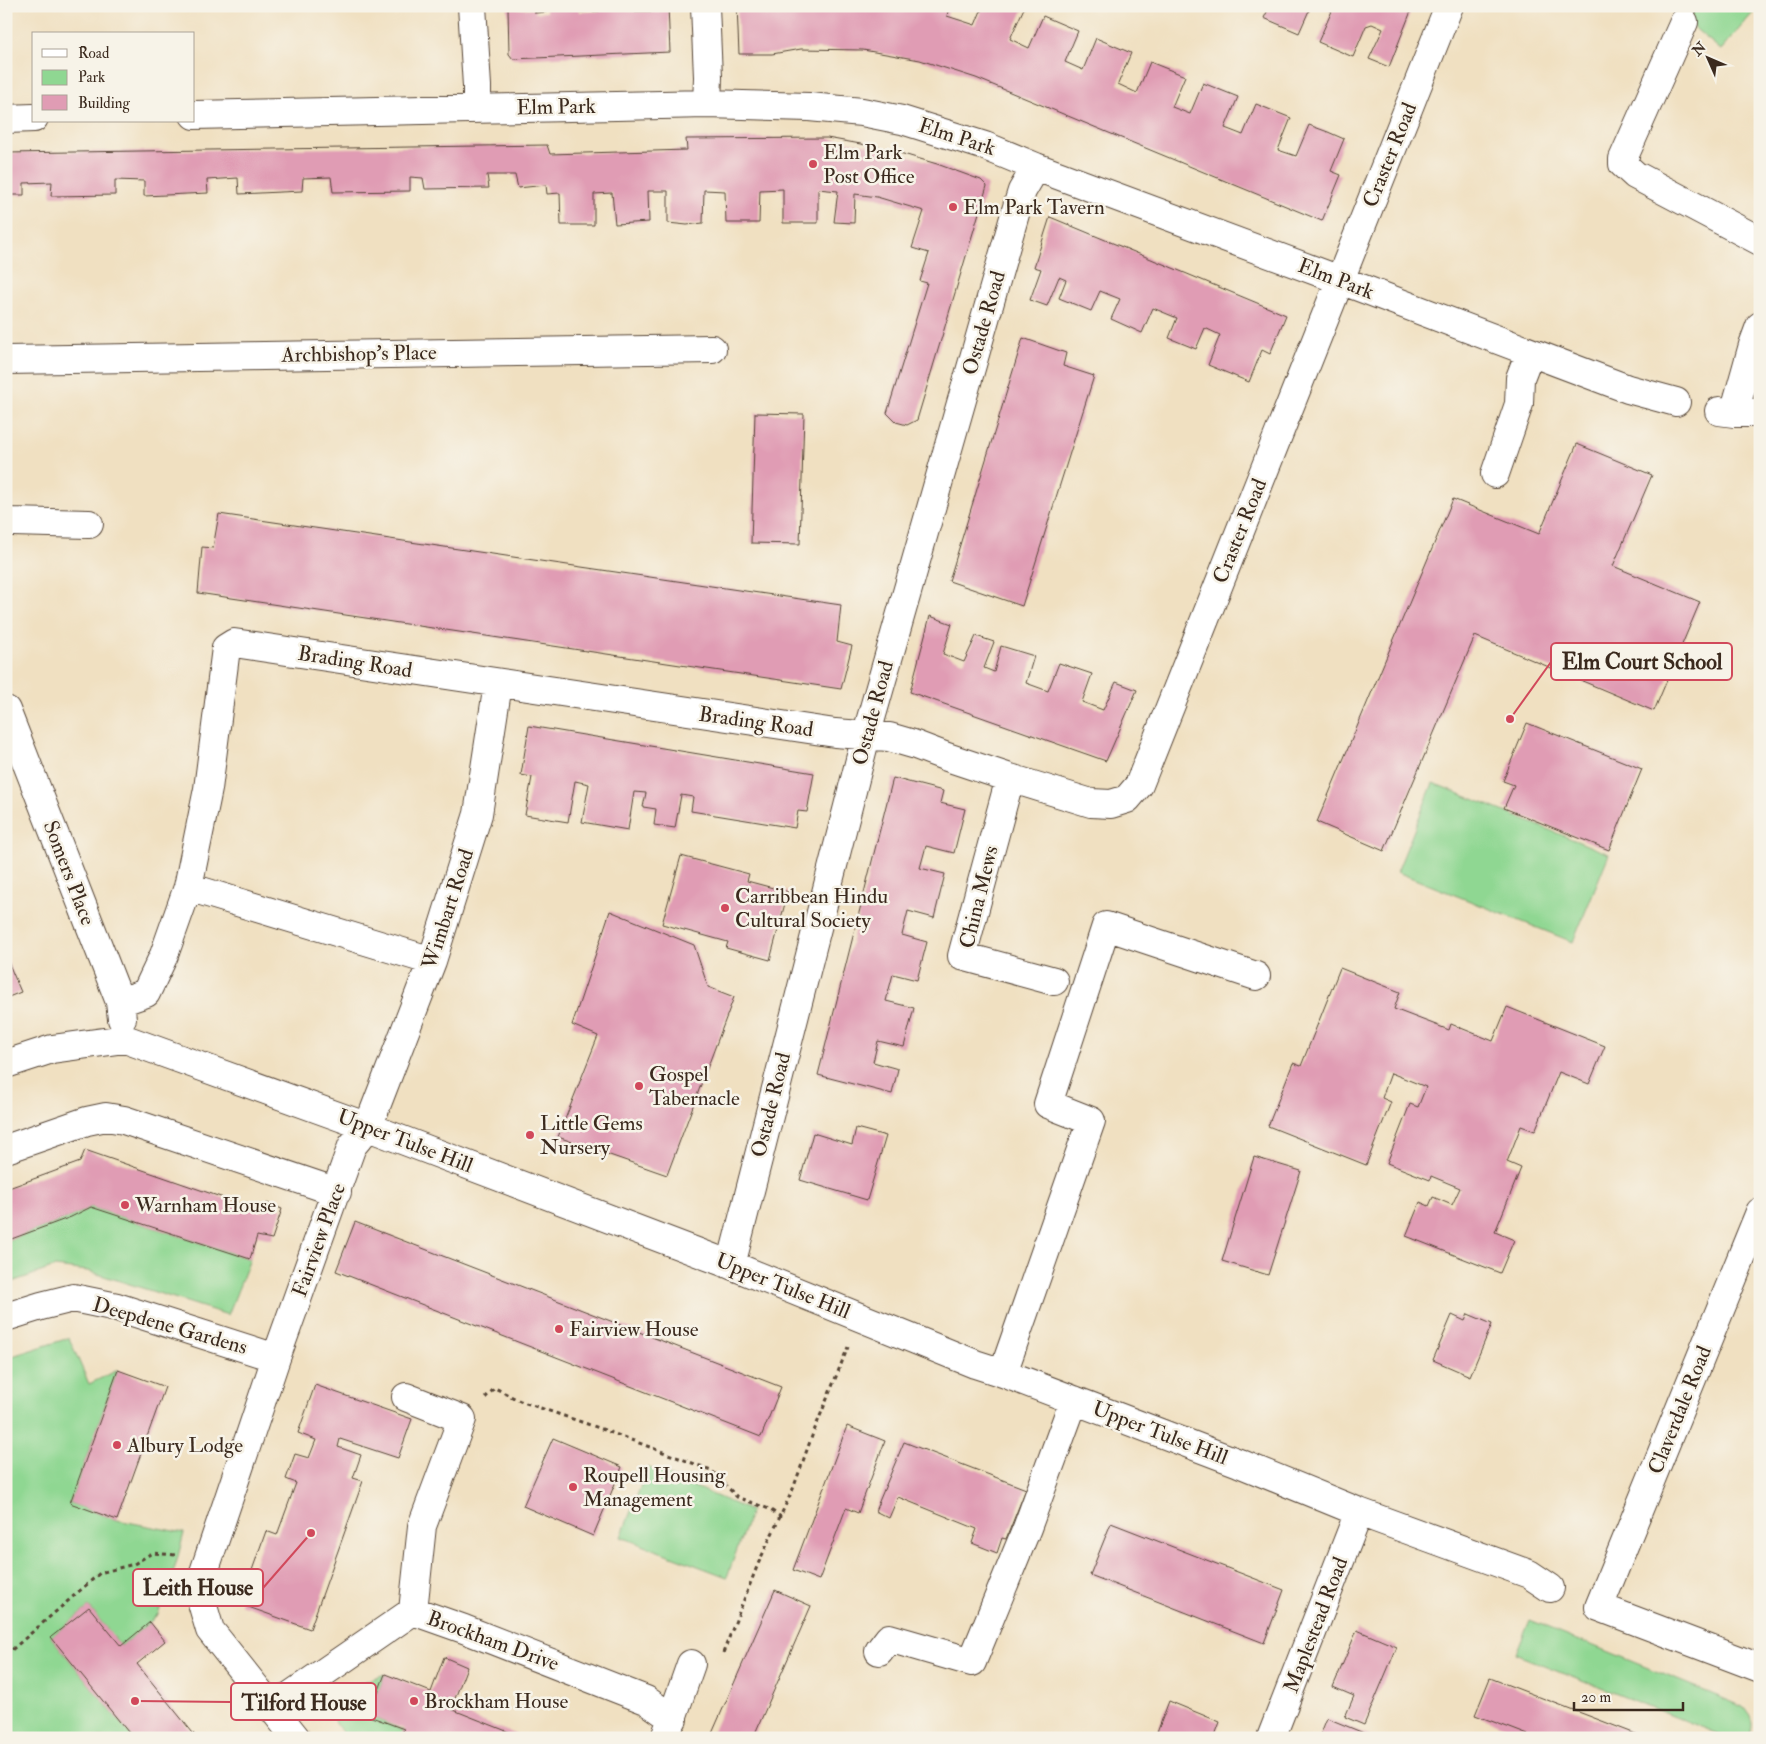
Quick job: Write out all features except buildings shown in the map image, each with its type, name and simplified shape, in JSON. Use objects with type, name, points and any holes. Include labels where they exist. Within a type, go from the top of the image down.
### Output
[{"type":"street","points":[[472,6],[478,86],[477,108]]},
{"type":"street","points":[[705,6],[708,77],[707,104]]},
{"type":"street","name":"Craster Road","points":[[866,736],[889,737],[905,741],[947,758],[1091,803],[1111,804],[1127,799],[1138,785],[1449,6]]},
{"type":"street","points":[[1684,22],[1623,159],[1623,164],[1634,175],[1760,241]]},
{"type":"street","name":"Elm Park","points":[[195,114],[707,104],[809,107],[862,112],[902,120],[985,146],[1036,167],[1628,389],[1676,402]]},
{"type":"street","points":[[6,119],[32,118]]},
{"type":"street","name":"Ostade Road","points":[[731,1265],[866,736],[1022,191],[1036,167]]},
{"type":"street","points":[[1738,412],[1753,345],[1760,326]]},
{"type":"street","name":"Archbishop's Place","points":[[6,360],[712,348]]},
{"type":"street","points":[[1495,474],[1519,404],[1520,378],[1530,352]]},
{"type":"street","points":[[6,521],[89,524]]},
{"type":"street","name":"Brading Road","points":[[120,1002],[146,993],[164,955],[188,887],[208,789],[226,648],[234,643],[835,734],[866,736]]},
{"type":"street","name":"Wimbart Road","points":[[368,1127],[432,961],[478,814],[498,684]]},
{"type":"street","name":"Somers Place","points":[[6,710],[120,1002],[125,1039]]},
{"type":"street","name":"China Mews","points":[[1010,778],[962,956],[1054,981]]},
{"type":"street","points":[[188,887],[432,961]]},
{"type":"street","points":[[1003,1373],[1091,1121],[1048,1104],[1106,926],[1256,976]]},
{"type":"street","name":"Upper Tulse Hill","points":[[6,1064],[52,1049],[125,1039],[368,1127],[731,1265],[975,1364],[1239,1463],[1359,1512],[1529,1574],[1550,1588]]},
{"type":"street","points":[[6,1149],[87,1121],[106,1117],[124,1120],[337,1192]]},
{"type":"street","name":"Fairview Place","points":[[296,1738],[210,1630],[200,1596],[203,1575],[276,1358],[352,1146],[368,1127]]},
{"type":"street","name":"Claverdale Road","points":[[1760,1212],[1599,1607],[1760,1668]]},
{"type":"street","name":"Deepdene Gardens","points":[[6,1318],[73,1298],[117,1307],[276,1358]]},
{"type":"street","points":[[406,1397],[462,1418],[422,1526],[413,1611]]},
{"type":"street","points":[[879,1651],[889,1638],[972,1662],[1027,1528],[1074,1400]]},
{"type":"street","name":"Maplestead Road","points":[[1271,1738],[1359,1512]]},
{"type":"street","name":"Brockham Drive","points":[[272,1708],[413,1611],[474,1632],[646,1700],[669,1729]]},
{"type":"street","points":[[669,1729],[691,1664]]},
{"type":"path","points":[[691,1664],[715,1673],[758,1564],[781,1517],[861,1317]]},
{"type":"path","points":[[462,1418],[495,1388],[520,1400],[711,1470],[737,1497],[769,1509],[781,1517]]},
{"type":"path","points":[[6,1655],[100,1573],[134,1564],[152,1553],[209,1558]]},
{"type":"green space","points":[[1668,6],[1759,6],[1721,50]]},
{"type":"green space","points":[[1433,783],[1609,854],[1573,942],[1397,872]]},
{"type":"green space","points":[[91,1207],[250,1259],[228,1315],[88,1271],[55,1267],[6,1284],[6,1241],[71,1217]]},
{"type":"green space","points":[[69,1338],[89,1384],[118,1370],[70,1503],[117,1520],[184,1533],[176,1564],[158,1614],[121,1646],[89,1607],[51,1637],[133,1738],[6,1738],[6,1358]]},
{"type":"green space","points":[[648,1467],[751,1511],[727,1577],[621,1537]]},
{"type":"green space","points":[[1530,1620],[1744,1707],[1752,1722],[1749,1738],[1728,1738],[1516,1654]]},
{"type":"green space","points":[[385,1674],[369,1716],[421,1738],[346,1738],[331,1716],[334,1692]]},
{"type":"place","name":"Elm Park Post Office","points":[[813,164]]},
{"type":"place","name":"Elm Park Tavern","points":[[953,207]]},
{"type":"place","name":"Elm Court School","points":[[1510,719]]},
{"type":"place","name":"Carribbean Hindu Cultural Society","points":[[725,908]]},
{"type":"place","name":"Gospel Tabernacle","points":[[639,1086]]},
{"type":"place","name":"Little Gems Nursery","points":[[530,1135]]},
{"type":"place","name":"Warnham House","points":[[125,1205]]},
{"type":"place","name":"Fairview House","points":[[559,1329]]},
{"type":"place","name":"Albury Lodge","points":[[117,1445]]},
{"type":"place","name":"Roupell Housing Management","points":[[573,1487]]},
{"type":"place","name":"Leith House","points":[[311,1533]]},
{"type":"place","name":"Tilford House","points":[[135,1701]]},
{"type":"place","name":"Brockham House","points":[[414,1701]]}]
